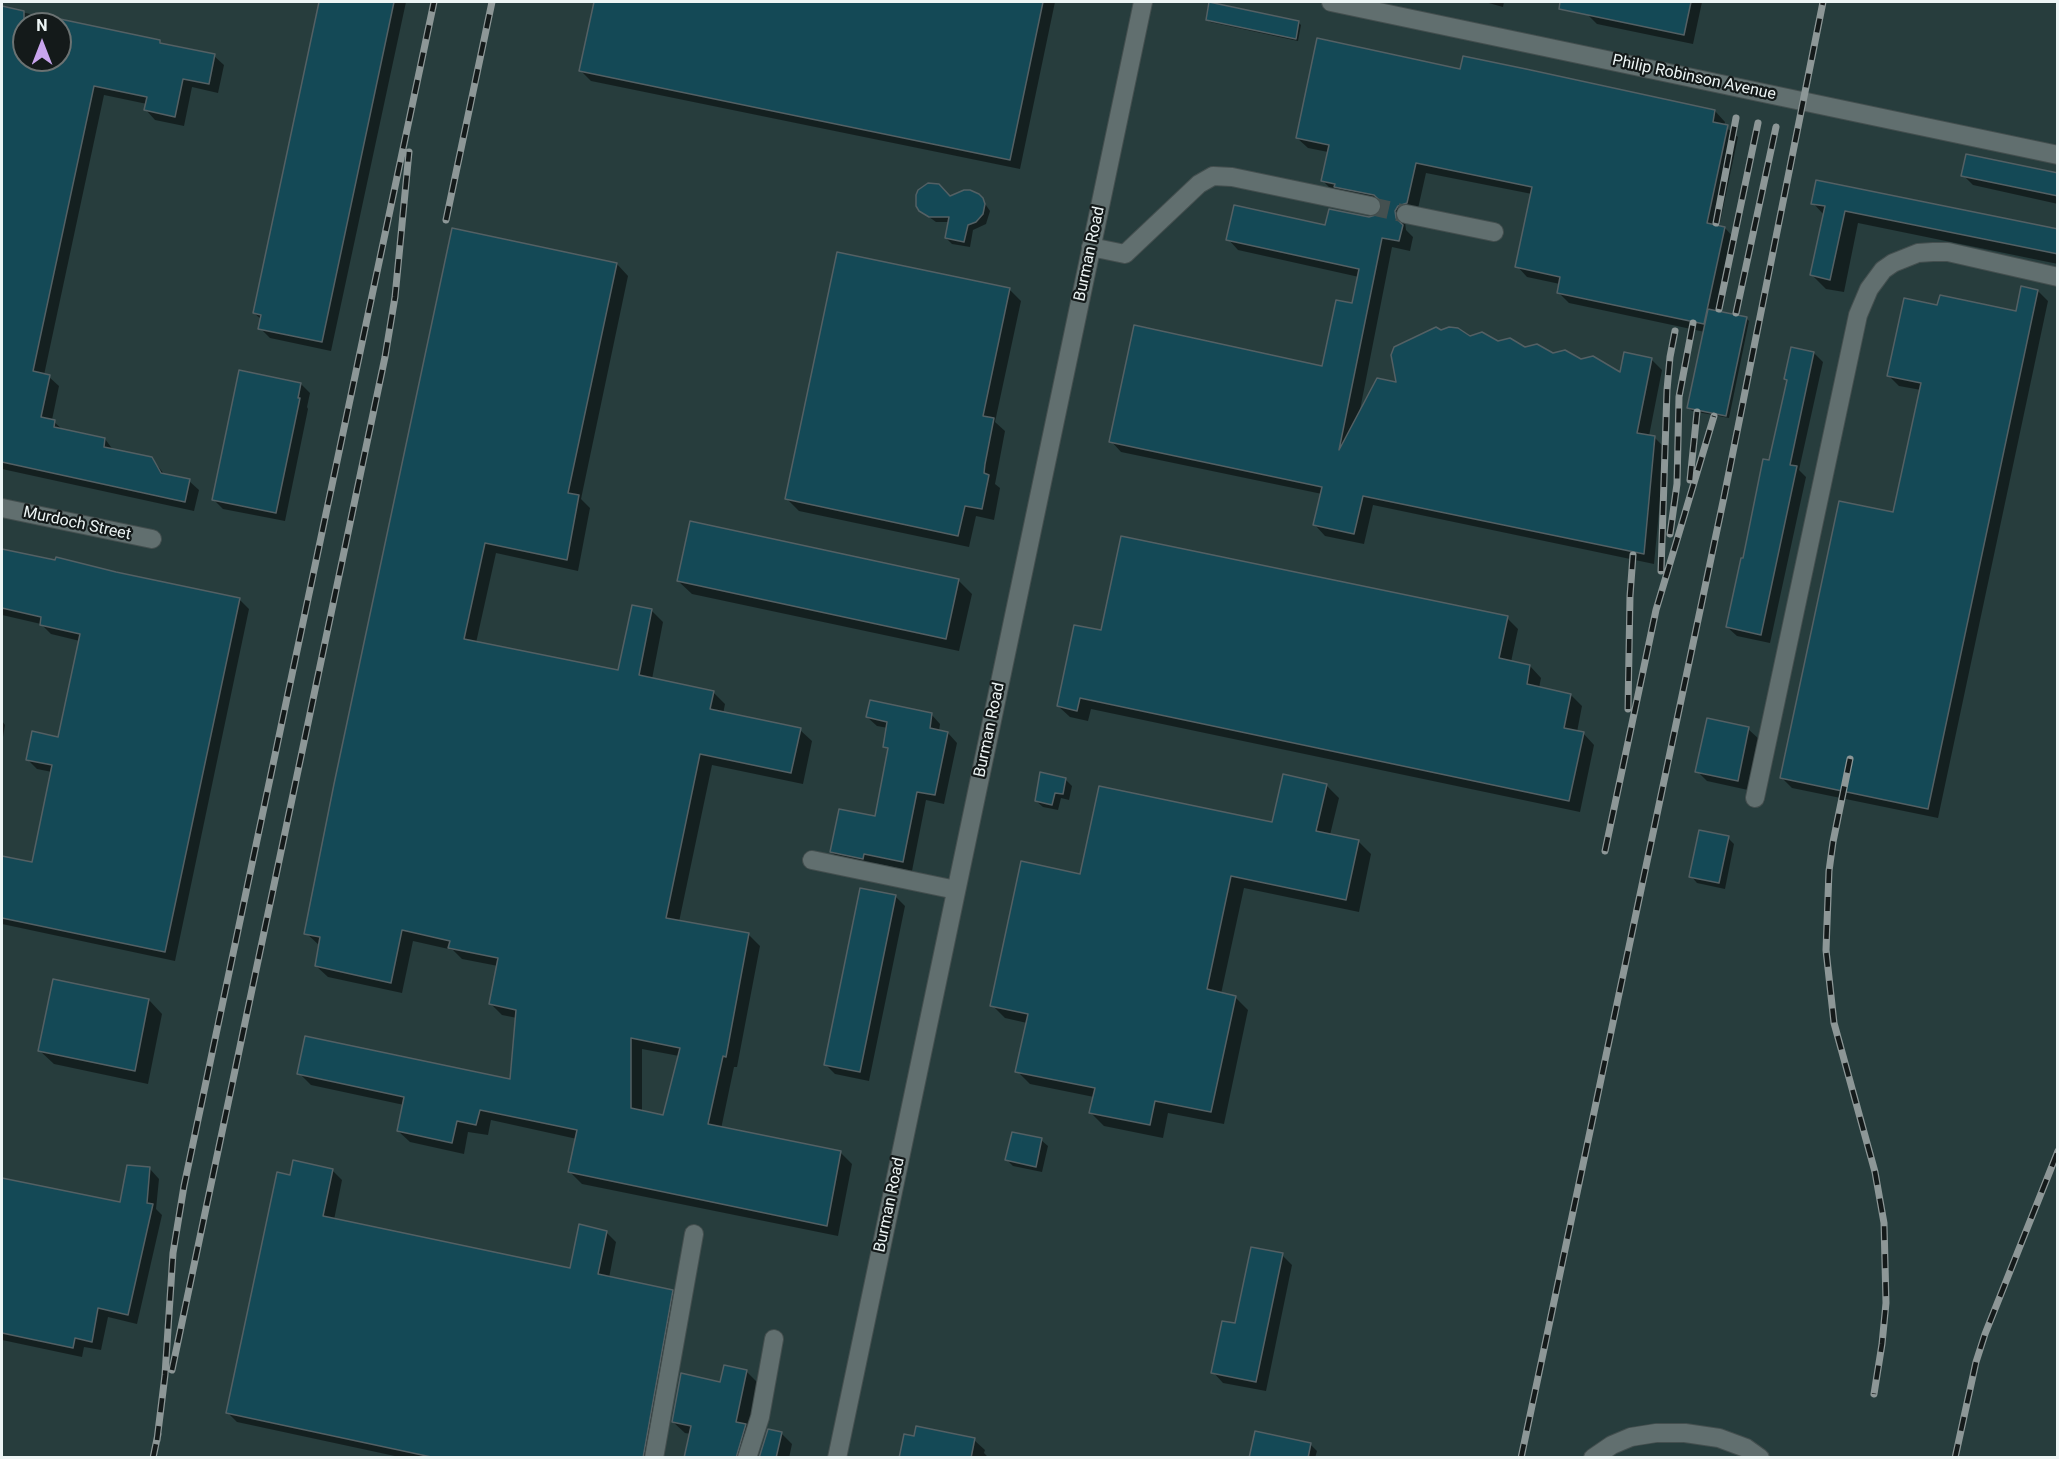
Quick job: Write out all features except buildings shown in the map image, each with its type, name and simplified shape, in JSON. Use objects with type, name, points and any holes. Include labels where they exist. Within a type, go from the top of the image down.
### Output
[{"type":"street","name":"Burman Road","points":[[837,1458],[1143,2]]},
{"type":"street","name":"Philip Robinson Avenue","points":[[1331,2],[2058,155]]},
{"type":"street","points":[[1091,247],[1125,254],[1199,184],[1213,176],[1232,177],[1371,206]]},
{"type":"street","points":[[1406,213],[1494,232]]},
{"type":"street","points":[[1755,798],[1858,315],[1869,289],[1883,270],[1893,263],[1918,253],[1933,252],[1948,252],[2058,277]]},
{"type":"street","name":"Murdoch Street","points":[[2,508],[152,539]]},
{"type":"street","points":[[812,860],[956,890]]},
{"type":"street","points":[[654,1458],[694,1234]]},
{"type":"street","points":[[747,1458],[760,1418],[774,1339]]},
{"type":"street","points":[[1593,1458],[1612,1444],[1631,1437],[1685,1433],[1719,1438],[1746,1448],[1760,1458]]},
{"type":"shaded area","points":[[2,2],[2057,2],[2057,1457],[2,1457]]},
{"type":"tunnel","points":[[1371,206],[1406,214]]},
{"type":"railway","points":[[157,1440],[165,1375],[173,1253],[184,1186],[434,2]]},
{"type":"railway","points":[[446,220],[492,2]]},
{"type":"railway","points":[[1521,1458],[1724,497],[1823,2]]},
{"type":"railway","points":[[1716,223],[1736,118]]},
{"type":"railway","points":[[1719,309],[1758,123]]},
{"type":"railway","points":[[1736,313],[1776,127]]},
{"type":"railway","points":[[172,1370],[385,357],[395,297],[409,152]]},
{"type":"railway","points":[[1670,534],[1677,484],[1679,397],[1693,323]]},
{"type":"railway","points":[[1661,571],[1667,390],[1675,331]]},
{"type":"railway","points":[[1690,480],[1697,412]]},
{"type":"railway","points":[[1605,851],[1656,610],[1714,416]]},
{"type":"railway","points":[[1628,709],[1633,555]]},
{"type":"railway","points":[[1850,759],[1829,871],[1826,950],[1834,1023],[1875,1172],[1884,1223],[1886,1303],[1874,1394]]},
{"type":"railway","points":[[1955,1458],[1976,1362],[1985,1334],[2058,1151]]},
{"type":"railway","points":[[153,1458],[158,1434]]}]
